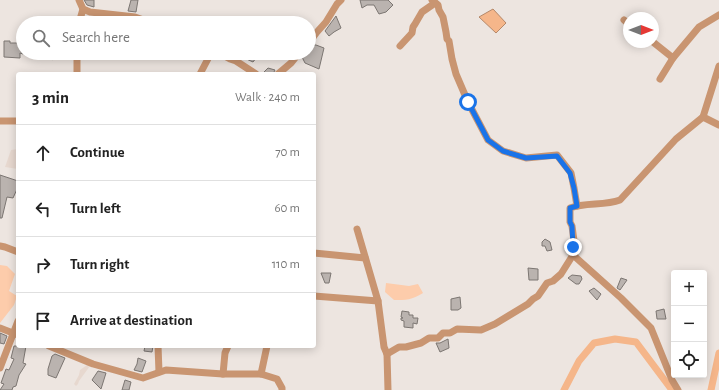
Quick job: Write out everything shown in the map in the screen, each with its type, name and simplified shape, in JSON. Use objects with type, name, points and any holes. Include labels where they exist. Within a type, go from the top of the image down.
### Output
[{"type":"street","points":[[79,0],[83,9],[81,16]]},
{"type":"street","points":[[316,33],[326,22],[337,4],[342,0]]},
{"type":"street","points":[[400,46],[412,33],[413,27],[422,12],[433,2],[438,6],[443,16],[456,74],[468,102],[488,140],[503,151],[526,158],[557,156],[570,173],[577,206]]},
{"type":"street","points":[[83,9],[90,12],[126,16]]},
{"type":"street","points":[[660,79],[673,58],[699,27],[719,15]]},
{"type":"street","points":[[659,47],[673,58]]},
{"type":"street","points":[[77,60],[77,72]]},
{"type":"street","points":[[201,72],[207,60]]},
{"type":"street","points":[[230,60],[236,61],[253,72]]},
{"type":"street","points":[[280,72],[293,60]]},
{"type":"street","points":[[387,354],[399,347],[406,347],[421,343],[429,338],[438,338],[443,334],[450,333],[457,329],[481,330],[495,324],[524,307],[538,296],[547,283],[553,281],[561,274],[573,255],[574,241],[570,222],[570,208],[612,203],[620,200],[676,139],[703,117],[719,66]]},
{"type":"street","points":[[703,117],[719,125]]},
{"type":"street","points":[[0,121],[16,121]]},
{"type":"street","points":[[357,228],[378,301],[384,347],[387,354],[388,390]]},
{"type":"street","points":[[0,246],[16,251]]},
{"type":"street","points":[[316,253],[365,258]]},
{"type":"street","points":[[573,255],[621,298],[651,328],[672,380],[678,390]]},
{"type":"street","points":[[316,296],[378,301]]},
{"type":"street","points":[[0,328],[16,334],[0,368]]},
{"type":"street","points":[[54,348],[93,364],[143,378],[166,370],[223,374],[262,374],[277,379],[282,390]]},
{"type":"street","points":[[158,348],[159,372]]},
{"type":"street","points":[[223,374],[225,353],[227,348]]},
{"type":"street","points":[[262,374],[267,348]]},
{"type":"shaded area","points":[[493,9],[506,23],[496,33],[479,17]]},
{"type":"shaded area","points":[[16,149],[16,169],[5,167],[11,150]]},
{"type":"shaded area","points":[[0,265],[7,266],[15,274],[9,291],[16,295],[16,299],[14,305],[0,323]]},
{"type":"shaded area","points":[[386,283],[409,286],[418,284],[423,293],[409,299],[394,300],[385,292]]},
{"type":"shaded area","points":[[87,365],[90,366],[76,386],[74,384],[80,370]]},
{"type":"building","points":[[84,0],[94,0],[94,7],[87,5]]},
{"type":"building","points":[[131,0],[138,0],[136,12],[128,11]]},
{"type":"building","points":[[360,0],[388,0],[393,5],[386,12],[379,14],[374,5],[367,5],[362,8]]},
{"type":"building","points":[[336,16],[341,28],[329,36],[325,31]]},
{"type":"building","points":[[4,41],[16,43],[16,58],[4,57]]},
{"type":"building","points":[[316,45],[324,48],[319,69],[305,63],[304,60],[316,60]]},
{"type":"building","points":[[268,68],[275,70],[274,72],[264,72]]},
{"type":"building","points":[[0,175],[16,180],[16,191],[13,198],[7,197],[2,218],[0,218]]},
{"type":"building","points":[[545,239],[550,242],[552,250],[547,251],[545,246],[542,246],[542,242]]},
{"type":"building","points":[[528,268],[538,269],[538,280],[529,280]]},
{"type":"building","points":[[321,273],[331,273],[329,283],[325,283]]},
{"type":"building","points":[[572,275],[581,276],[582,279],[579,284],[576,284],[568,278]]},
{"type":"building","points":[[621,278],[627,280],[620,290],[617,288]]},
{"type":"building","points":[[594,288],[601,294],[597,300],[589,291]]},
{"type":"building","points":[[460,297],[461,308],[458,310],[451,310],[451,299]]},
{"type":"building","points":[[664,309],[666,319],[657,319],[656,311]]},
{"type":"building","points":[[402,311],[409,312],[409,315],[413,315],[413,318],[418,318],[417,324],[413,323],[413,328],[404,327],[404,321],[401,320],[401,318],[403,318],[401,317]]},
{"type":"building","points":[[0,333],[7,336],[4,344],[0,343]]},
{"type":"building","points":[[448,339],[449,348],[440,352],[436,343],[440,343]]},
{"type":"building","points":[[14,346],[16,346],[16,348],[26,348],[23,363],[26,364],[19,375],[16,386],[13,387],[12,390],[0,390],[4,384],[1,383],[6,369],[9,370],[14,359],[11,358]]},
{"type":"building","points":[[145,348],[153,348],[152,352],[144,351]]},
{"type":"building","points":[[55,354],[65,358],[56,378],[48,375],[48,369],[52,356]]},
{"type":"building","points":[[138,358],[146,361],[142,372],[134,370]]},
{"type":"building","points":[[98,371],[106,373],[101,389],[92,380]]},
{"type":"building","points":[[125,380],[131,382],[129,390],[122,390]]},
{"type":"waterway","points":[[564,390],[579,361],[594,343],[615,339],[636,342],[672,390]]},
{"type":"waterway","points":[[711,390],[719,353]]},
{"type":"route","points":[[468,102],[488,140],[503,151],[526,158],[557,156],[570,173],[577,206],[570,208],[570,222],[574,241],[573,247]]}]
